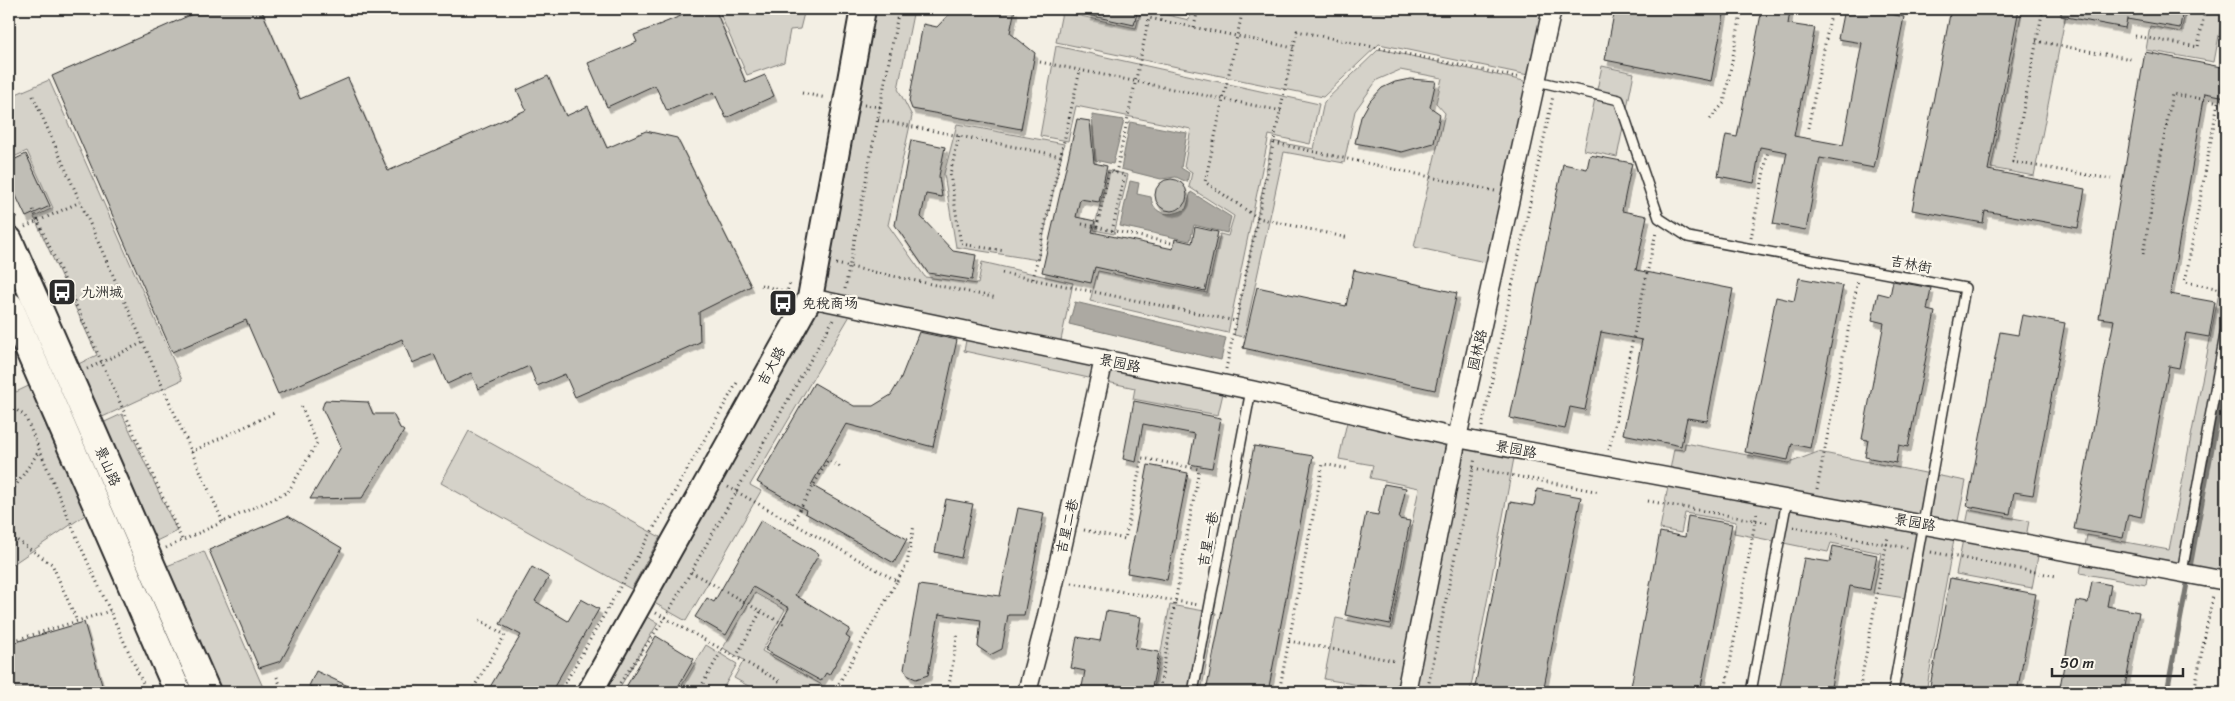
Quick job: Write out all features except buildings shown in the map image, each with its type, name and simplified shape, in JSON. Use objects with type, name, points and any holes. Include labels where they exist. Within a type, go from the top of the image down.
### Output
[{"type":"main road","name":"吉大路","points":[[590,692],[810,298],[863,9]]},
{"type":"main road","name":"景山路","points":[[15,235],[69,377],[207,692]]},
{"type":"main road","name":"景山路","points":[[9,305],[178,692]]},
{"type":"street","name":"园林路","points":[[1406,692],[1457,438],[1552,9]]},
{"type":"street","name":"景园路","points":[[810,298],[1251,390],[1457,438],[2221,580]]},
{"type":"street","name":"吉星二巷","points":[[1027,692],[1067,527],[1104,359]]},
{"type":"lane","points":[[1537,81],[1619,100],[1659,218]]},
{"type":"lane","name":"吉林街","points":[[1659,218],[1688,236],[1965,288],[1893,692]]},
{"type":"lane","points":[[2188,573],[2226,329]]},
{"type":"lane","name":"吉星一巷","points":[[1193,692],[1251,390]]},
{"type":"lane","points":[[1751,692],[1787,500]]},
{"type":"path","points":[[1194,27],[1198,9]]},
{"type":"path","points":[[1243,9],[1205,182],[1258,218],[1349,238]]},
{"type":"path","points":[[1710,119],[1724,103],[1742,9]]},
{"type":"path","points":[[1808,128],[1832,9]]},
{"type":"path","points":[[2043,9],[2013,162],[2111,179]]},
{"type":"path","points":[[2135,36],[2198,47],[2205,9]]},
{"type":"path","points":[[1116,173],[1149,18],[1294,48]]},
{"type":"path","points":[[1223,384],[1297,31],[1537,81]]},
{"type":"path","points":[[2036,41],[2131,59]]},
{"type":"path","points":[[1040,62],[1280,111]]},
{"type":"path","points":[[1033,279],[1080,70]]},
{"type":"path","points":[[1427,692],[1478,442],[1555,85]]},
{"type":"path","points":[[826,108],[830,89]]},
{"type":"path","points":[[2142,254],[2172,94],[2226,104]]},
{"type":"path","points":[[33,96],[223,522]]},
{"type":"path","points":[[2218,102],[2185,282],[2226,290]]},
{"type":"path","points":[[878,120],[1061,156]]},
{"type":"path","points":[[959,136],[950,174],[961,244],[1006,251]]},
{"type":"path","points":[[1274,143],[1512,195]]},
{"type":"path","points":[[1749,248],[1768,152]]},
{"type":"path","points":[[1097,227],[1110,171],[1125,175],[1112,231]]},
{"type":"path","points":[[15,235],[38,221],[80,202]]},
{"type":"path","points":[[33,210],[182,540]]},
{"type":"path","points":[[1605,466],[1659,218]]},
{"type":"path","points":[[1082,224],[1171,243]]},
{"type":"path","points":[[817,260],[997,298]]},
{"type":"path","points":[[1814,505],[1860,269]]},
{"type":"path","points":[[1002,273],[1236,321]]},
{"type":"path","points":[[780,306],[792,279]]},
{"type":"path","points":[[761,285],[810,298]]},
{"type":"path","points":[[69,377],[142,343]]},
{"type":"path","points":[[560,692],[740,378]]},
{"type":"path","points":[[147,556],[288,492],[317,443],[300,403]]},
{"type":"path","points":[[9,405],[25,416],[147,692]]},
{"type":"path","points":[[191,452],[274,414]]},
{"type":"path","points":[[9,496],[39,450]]},
{"type":"path","points":[[1067,527],[1125,538],[1142,458],[1199,469],[1159,692]]},
{"type":"path","points":[[792,523],[828,460],[842,468]]},
{"type":"path","points":[[1279,692],[1323,464],[1350,469]]},
{"type":"path","points":[[1452,464],[1600,492]]},
{"type":"path","points":[[709,477],[897,581]]},
{"type":"path","points":[[1725,692],[1760,495]]},
{"type":"path","points":[[1648,501],[1918,549],[2056,576]]},
{"type":"path","points":[[1859,692],[1891,518]]},
{"type":"path","points":[[834,692],[907,564],[914,525]]},
{"type":"path","points":[[9,535],[52,564],[77,620]]},
{"type":"path","points":[[691,572],[785,625]]},
{"type":"path","points":[[2194,692],[2221,580]]},
{"type":"path","points":[[1064,582],[1209,607]]},
{"type":"path","points":[[638,603],[783,683]]},
{"type":"path","points":[[9,642],[110,611]]},
{"type":"path","points":[[736,657],[761,611]]},
{"type":"path","points":[[471,692],[505,635],[480,620]]},
{"type":"path","points":[[948,691],[958,632]]},
{"type":"path","points":[[1289,641],[1412,664]]},
{"type":"path","points":[[698,692],[722,650]]},
{"type":"path","points":[[276,677],[284,692]]},
{"type":"path","points":[[1609,692],[1610,687]]},
{"type":"shaded area","points":[[718,9],[805,9],[800,29],[790,30],[784,62],[747,75]]},
{"type":"shaded area","points":[[868,9],[914,9],[898,89],[912,116],[888,225],[925,277],[978,284],[982,262],[1073,283],[1060,345],[816,295]]},
{"type":"shaded area","points":[[1141,9],[1189,20],[1191,9],[1542,9],[1533,76],[1379,44],[1323,97],[1056,42],[1062,12],[1136,28]]},
{"type":"shaded area","points":[[2022,9],[2067,9],[2034,176],[1991,168]]},
{"type":"shaded area","points":[[2186,9],[2224,9],[2214,62],[2146,50],[2150,26],[2181,32]]},
{"type":"shaded area","points":[[1056,46],[1319,104],[1310,144],[1269,135],[1228,333],[1090,301],[1098,271],[1207,293],[1220,234],[1228,236],[1234,216],[1189,187],[1192,172],[1184,167],[1191,129],[1076,106],[1068,141],[1040,136]]},
{"type":"shaded area","points":[[1379,49],[1533,83],[1490,263],[1414,247],[1445,113],[1436,103],[1442,78],[1400,70],[1377,80],[1355,111],[1344,163],[1284,152],[1244,337],[1234,335],[1272,141],[1314,149],[1324,102]]},
{"type":"shaded area","points":[[1602,66],[1634,73],[1617,157],[1584,150]]},
{"type":"shaded area","points":[[49,80],[182,380],[96,420],[70,368],[97,355],[34,217],[53,208],[27,151],[9,159],[9,97]]},
{"type":"shaded area","points":[[1092,115],[1124,120],[1113,164],[1095,160]]},
{"type":"shaded area","points":[[1130,122],[1187,133],[1181,168],[1189,173],[1187,182],[1176,177],[1161,179],[1121,169]]},
{"type":"shaded area","points":[[957,124],[1064,144],[1038,260],[956,247],[944,174]]},
{"type":"shaded area","points":[[1108,170],[1128,175],[1114,234],[1094,230]]},
{"type":"shaded area","points":[[1130,181],[1139,183],[1137,194],[1151,197],[1155,208],[1169,214],[1186,209],[1191,192],[1231,217],[1227,233],[1194,225],[1190,241],[1120,226]]},
{"type":"shaded area","points":[[2224,267],[2226,267],[2226,562],[2222,585],[2148,571],[2146,585],[2080,573],[2087,535],[2169,550]]},
{"type":"shaded area","points":[[1075,302],[1226,338],[1221,360],[1069,324]]},
{"type":"shaded area","points":[[813,305],[851,314],[750,485],[761,491],[686,621],[649,600]]},
{"type":"shaded area","points":[[967,335],[1224,389],[1218,415],[1133,399],[1135,388],[964,351]]},
{"type":"shaded area","points":[[9,376],[16,392],[39,381],[94,509],[13,564],[9,564]]},
{"type":"shaded area","points":[[122,414],[177,531],[150,544],[96,426]]},
{"type":"shaded area","points":[[1348,417],[1454,441],[1399,692],[1324,679],[1336,618],[1391,629],[1419,488],[1370,478],[1373,465],[1339,459]]},
{"type":"shaded area","points":[[469,431],[660,537],[631,589],[441,483]]},
{"type":"shaded area","points":[[1685,443],[1789,463],[1818,452],[1966,481],[1957,526],[1669,475],[1674,449],[1684,450]]},
{"type":"shaded area","points":[[1461,448],[1514,458],[1470,692],[1411,691]]},
{"type":"shaded area","points":[[1669,481],[1918,526],[1905,598],[1873,593],[1881,553],[1831,543],[1828,552],[1734,533],[1736,522],[1685,513],[1681,533],[1660,529]]},
{"type":"shaded area","points":[[1969,510],[2029,521],[2026,537],[2041,540],[2032,588],[1956,574]]},
{"type":"shaded area","points":[[1926,535],[1954,539],[1926,692],[1898,692]]},
{"type":"shaded area","points":[[204,551],[265,692],[211,692],[157,570]]},
{"type":"shaded area","points":[[755,593],[785,610],[762,651],[822,685],[818,692],[759,692],[734,678],[744,660],[723,648]]},
{"type":"shaded area","points":[[1170,605],[1216,613],[1201,692],[1153,692]]},
{"type":"shaded area","points":[[641,614],[658,623],[617,692],[597,692]]},
{"type":"shaded area","points":[[706,645],[737,664],[721,692],[678,692]]},
{"type":"waterway","points":[[2167,692],[2226,372]]},
{"type":"place","name":"九洲城","points":[[62,292]]},
{"type":"place","name":"免税商场","points":[[783,303]]}]
